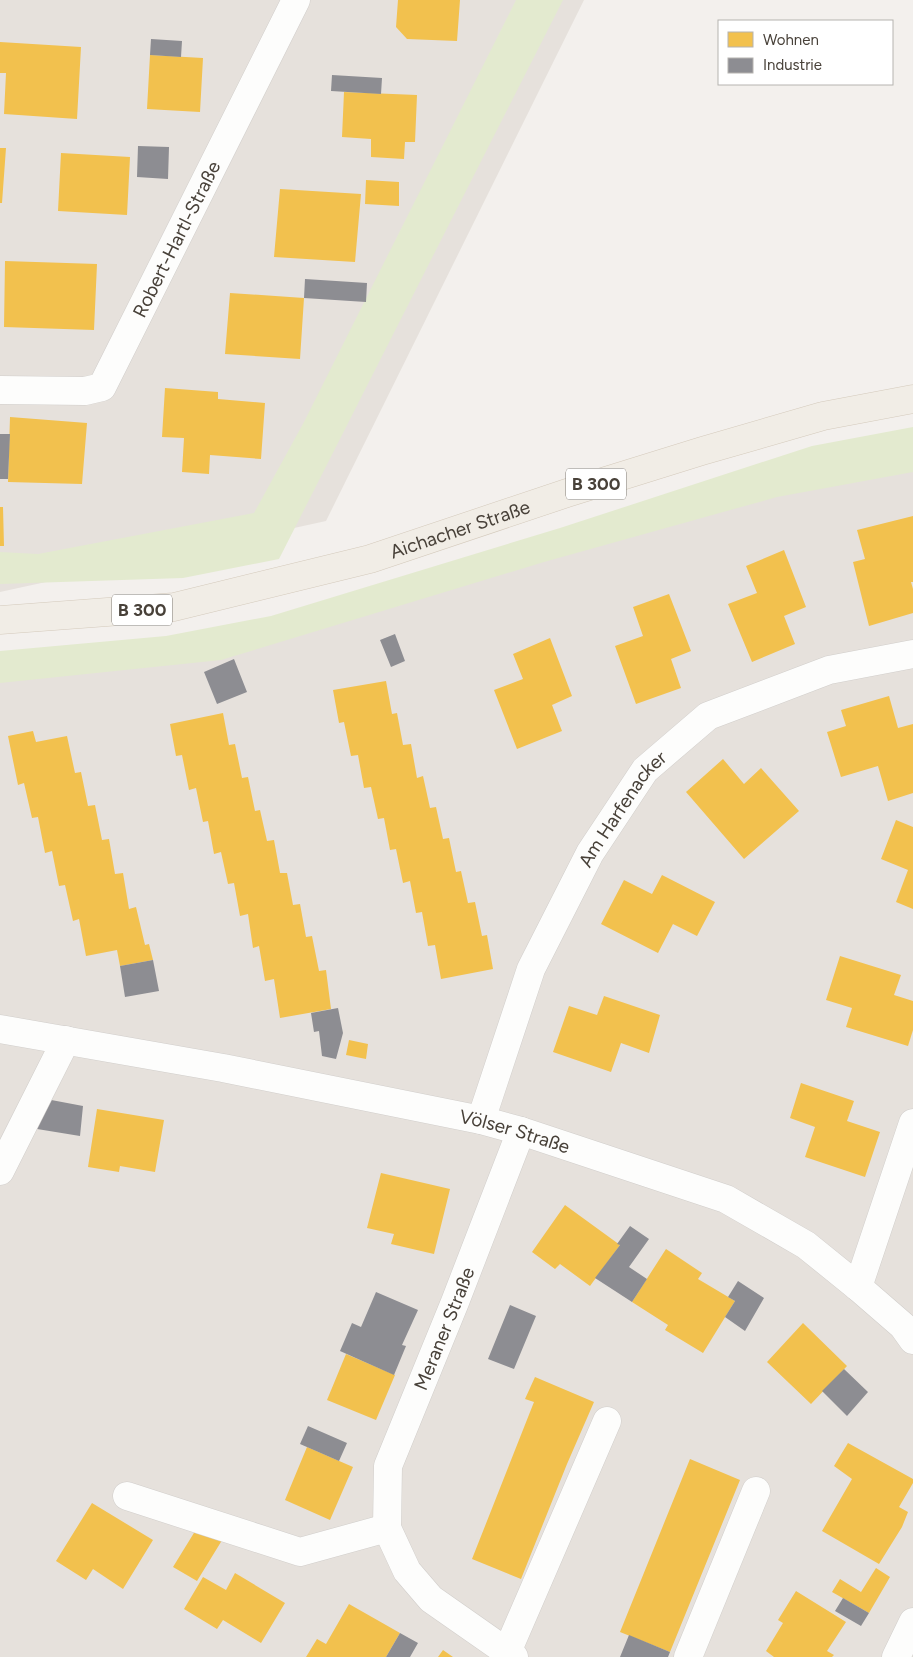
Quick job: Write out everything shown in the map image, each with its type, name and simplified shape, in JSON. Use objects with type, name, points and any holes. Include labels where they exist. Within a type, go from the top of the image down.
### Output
[{"type":"main road","name":"Aichacher Straße","points":[[0,620],[174,607],[370,559],[567,493],[823,416],[913,400]]},
{"type":"street","name":"Robert-Hartl-Straße","points":[[0,390],[85,392],[102,387],[296,0]]},
{"type":"street","name":"Am Harfenacker","points":[[481,1120],[531,968],[590,853],[645,770],[708,716],[829,670],[913,654]]},
{"type":"street","name":"Völser Straße","points":[[0,1029],[223,1068],[481,1120],[521,1131],[726,1199],[806,1245],[903,1326],[913,1340]]},
{"type":"street","points":[[0,1171],[66,1040]]},
{"type":"street","points":[[858,1287],[913,1123]]},
{"type":"street","name":"Meraner Straße","points":[[521,1131],[456,1302],[388,1466],[387,1528],[407,1571],[432,1599],[511,1655],[607,1421]]},
{"type":"street","points":[[688,1657],[756,1490]]},
{"type":"street","points":[[127,1496],[300,1552],[387,1528]]},
{"type":"street","points":[[896,1657],[913,1622]]},
{"type":"shaded area","points":[[0,0],[584,0],[326,521],[0,592]]},
{"type":"shaded area","points":[[913,438],[913,1657],[0,1657],[0,662],[315,616]]},
{"type":"green space","points":[[516,0],[563,0],[279,559],[183,578],[0,584],[0,552],[38,554],[254,513],[304,422]]},
{"type":"green space","points":[[913,427],[913,472],[777,497],[544,562],[221,660],[0,683],[0,651],[166,636],[271,616],[560,528],[812,446]]},
{"type":"building: Wohnen","points":[[398,0],[460,0],[457,41],[407,39],[396,27]]},
{"type":"building: Wohnen","points":[[0,42],[81,47],[77,119],[4,114],[6,73],[0,73]]},
{"type":"building: Wohnen","points":[[150,55],[203,58],[200,112],[147,109]]},
{"type":"building: Wohnen","points":[[344,92],[417,95],[415,142],[405,142],[404,159],[371,157],[371,139],[342,137]]},
{"type":"building: Wohnen","points":[[0,148],[6,148],[2,203],[0,203]]},
{"type":"building: Wohnen","points":[[61,153],[130,157],[127,215],[58,211]]},
{"type":"building: Wohnen","points":[[366,180],[399,182],[399,206],[365,204]]},
{"type":"building: Wohnen","points":[[280,189],[361,194],[355,262],[274,257]]},
{"type":"building: Wohnen","points":[[5,261],[97,264],[94,330],[4,327]]},
{"type":"building: Wohnen","points":[[230,293],[304,298],[300,359],[225,354]]},
{"type":"building: Wohnen","points":[[165,388],[218,392],[218,399],[265,403],[261,459],[210,455],[209,474],[182,472],[184,438],[162,437]]},
{"type":"building: Wohnen","points":[[10,417],[87,423],[82,484],[8,482]]},
{"type":"building: Wohnen","points":[[0,507],[3,507],[4,546],[0,546]]},
{"type":"building: Wohnen","points":[[913,516],[913,582],[911,582],[913,589],[913,613],[869,626],[853,562],[865,559],[857,530]]},
{"type":"building: Wohnen","points":[[784,550],[806,607],[784,616],[795,644],[752,662],[728,604],[757,593],[746,566]]},
{"type":"building: Wohnen","points":[[669,594],[691,651],[671,659],[681,688],[636,704],[615,646],[643,636],[633,607]]},
{"type":"building: Wohnen","points":[[550,638],[572,696],[552,705],[562,731],[517,749],[494,690],[523,679],[513,654]]},
{"type":"building: Wohnen","points":[[386,681],[392,714],[397,713],[403,745],[411,744],[417,778],[423,776],[430,808],[436,807],[443,839],[449,838],[456,872],[461,871],[468,903],[475,902],[482,936],[487,935],[493,969],[441,979],[435,945],[428,946],[422,912],[416,913],[410,881],[403,883],[396,849],[390,850],[384,818],[378,819],[371,787],[364,788],[358,755],[351,756],[344,722],[339,723],[333,690]]},
{"type":"building: Wohnen","points":[[889,696],[898,728],[913,724],[913,793],[888,801],[878,766],[841,777],[827,732],[846,726],[841,710]]},
{"type":"building: Wohnen","points":[[223,713],[229,745],[235,744],[242,778],[248,777],[255,811],[260,810],[267,841],[274,840],[280,873],[287,873],[293,905],[300,904],[306,937],[312,936],[319,971],[326,970],[331,1009],[280,1018],[274,979],[265,981],[259,946],[253,948],[248,914],[240,916],[234,883],[228,884],[221,852],[214,854],[208,821],[203,822],[196,788],[189,790],[182,755],[176,756],[170,724]]},
{"type":"building: Wohnen","points":[[33,731],[36,742],[67,736],[75,773],[81,772],[88,806],[95,805],[102,840],[109,839],[115,874],[123,873],[129,909],[136,907],[145,945],[149,944],[153,960],[120,966],[117,950],[86,956],[79,919],[73,921],[65,885],[59,886],[52,851],[45,853],[38,817],[32,818],[24,783],[18,785],[8,736]]},
{"type":"building: Wohnen","points":[[723,759],[744,784],[761,768],[799,811],[744,859],[686,792]]},
{"type":"building: Wohnen","points":[[896,820],[913,827],[913,909],[896,902],[908,870],[881,859]]},
{"type":"building: Wohnen","points":[[662,875],[715,902],[697,936],[673,924],[658,953],[601,924],[624,880],[652,894]]},
{"type":"building: Wohnen","points":[[840,956],[901,975],[894,995],[913,1001],[913,1030],[908,1046],[846,1027],[852,1008],[826,1000]]},
{"type":"building: Wohnen","points":[[604,996],[660,1015],[649,1053],[621,1043],[611,1072],[553,1052],[569,1006],[597,1015]]},
{"type":"building: Wohnen","points":[[349,1040],[368,1044],[366,1059],[346,1055]]},
{"type":"building: Wohnen","points":[[801,1083],[854,1101],[847,1121],[880,1132],[865,1177],[805,1157],[815,1127],[790,1118]]},
{"type":"building: Wohnen","points":[[97,1109],[164,1120],[155,1172],[120,1166],[119,1172],[88,1167]]},
{"type":"building: Wohnen","points":[[381,1173],[450,1189],[434,1254],[391,1244],[394,1234],[367,1228]]},
{"type":"building: Wohnen","points":[[565,1205],[620,1245],[590,1286],[560,1264],[555,1269],[532,1252]]},
{"type":"building: Wohnen","points":[[666,1249],[702,1273],[698,1279],[735,1301],[703,1353],[665,1330],[668,1325],[632,1302]]},
{"type":"building: Wohnen","points":[[803,1323],[847,1366],[811,1404],[767,1362]]},
{"type":"building: Wohnen","points":[[346,1354],[395,1375],[376,1420],[327,1400]]},
{"type":"building: Wohnen","points":[[535,1377],[594,1402],[521,1579],[472,1559],[534,1402],[525,1399]]},
{"type":"building: Wohnen","points":[[848,1443],[913,1479],[913,1483],[899,1507],[908,1512],[902,1527],[879,1564],[822,1531],[852,1479],[834,1466]]},
{"type":"building: Wohnen","points":[[307,1447],[353,1467],[330,1520],[285,1500]]},
{"type":"building: Wohnen","points":[[690,1459],[740,1480],[670,1652],[620,1632]]},
{"type":"building: Wohnen","points":[[92,1503],[153,1540],[123,1589],[93,1569],[86,1580],[56,1561]]},
{"type":"building: Wohnen","points":[[197,1528],[224,1537],[197,1581],[173,1567]]},
{"type":"building: Wohnen","points":[[876,1568],[890,1577],[869,1613],[832,1592],[840,1579],[861,1592]]},
{"type":"building: Wohnen","points":[[235,1573],[285,1603],[261,1643],[223,1620],[217,1629],[184,1609],[203,1577],[226,1590]]},
{"type":"building: Wohnen","points":[[796,1591],[846,1622],[827,1651],[834,1655],[832,1657],[774,1657],[766,1651],[783,1623],[778,1620]]},
{"type":"building: Wohnen","points":[[349,1604],[400,1633],[386,1657],[306,1657],[317,1639],[326,1644]]},
{"type":"building: Wohnen","points":[[443,1650],[453,1657],[438,1657]]},
{"type":"building: Industrie","points":[[151,39],[182,41],[181,57],[150,55]]},
{"type":"building: Industrie","points":[[332,75],[382,78],[381,94],[331,91]]},
{"type":"building: Industrie","points":[[138,146],[169,147],[168,179],[137,177]]},
{"type":"building: Industrie","points":[[305,279],[367,283],[366,302],[304,298]]},
{"type":"building: Industrie","points":[[0,434],[10,434],[8,479],[0,479]]},
{"type":"building: Industrie","points":[[395,634],[405,661],[391,667],[380,640]]},
{"type":"building: Industrie","points":[[234,659],[247,692],[217,704],[204,672]]},
{"type":"building: Industrie","points":[[153,960],[159,991],[125,997],[120,966]]},
{"type":"building: Industrie","points":[[338,1008],[343,1033],[336,1059],[322,1056],[319,1031],[314,1032],[311,1013]]},
{"type":"building: Industrie","points":[[46,1099],[83,1106],[80,1136],[31,1128]]},
{"type":"building: Industrie","points":[[630,1226],[649,1239],[629,1267],[647,1279],[632,1302],[595,1278],[620,1245],[617,1244]]},
{"type":"building: Industrie","points":[[738,1281],[764,1298],[745,1331],[725,1317],[735,1301],[728,1297]]},
{"type":"building: Industrie","points":[[376,1292],[418,1310],[402,1345],[406,1346],[394,1375],[340,1351],[352,1323],[361,1327]]},
{"type":"building: Industrie","points":[[510,1305],[536,1316],[514,1369],[488,1359]]},
{"type":"building: Industrie","points":[[844,1369],[868,1392],[847,1416],[822,1391]]},
{"type":"building: Industrie","points":[[308,1426],[347,1443],[339,1461],[300,1444]]},
{"type":"building: Industrie","points":[[843,1598],[869,1613],[861,1626],[835,1611]]},
{"type":"building: Industrie","points":[[400,1633],[418,1643],[410,1657],[386,1657]]},
{"type":"building: Industrie","points":[[629,1635],[670,1652],[668,1657],[620,1657]]}]
